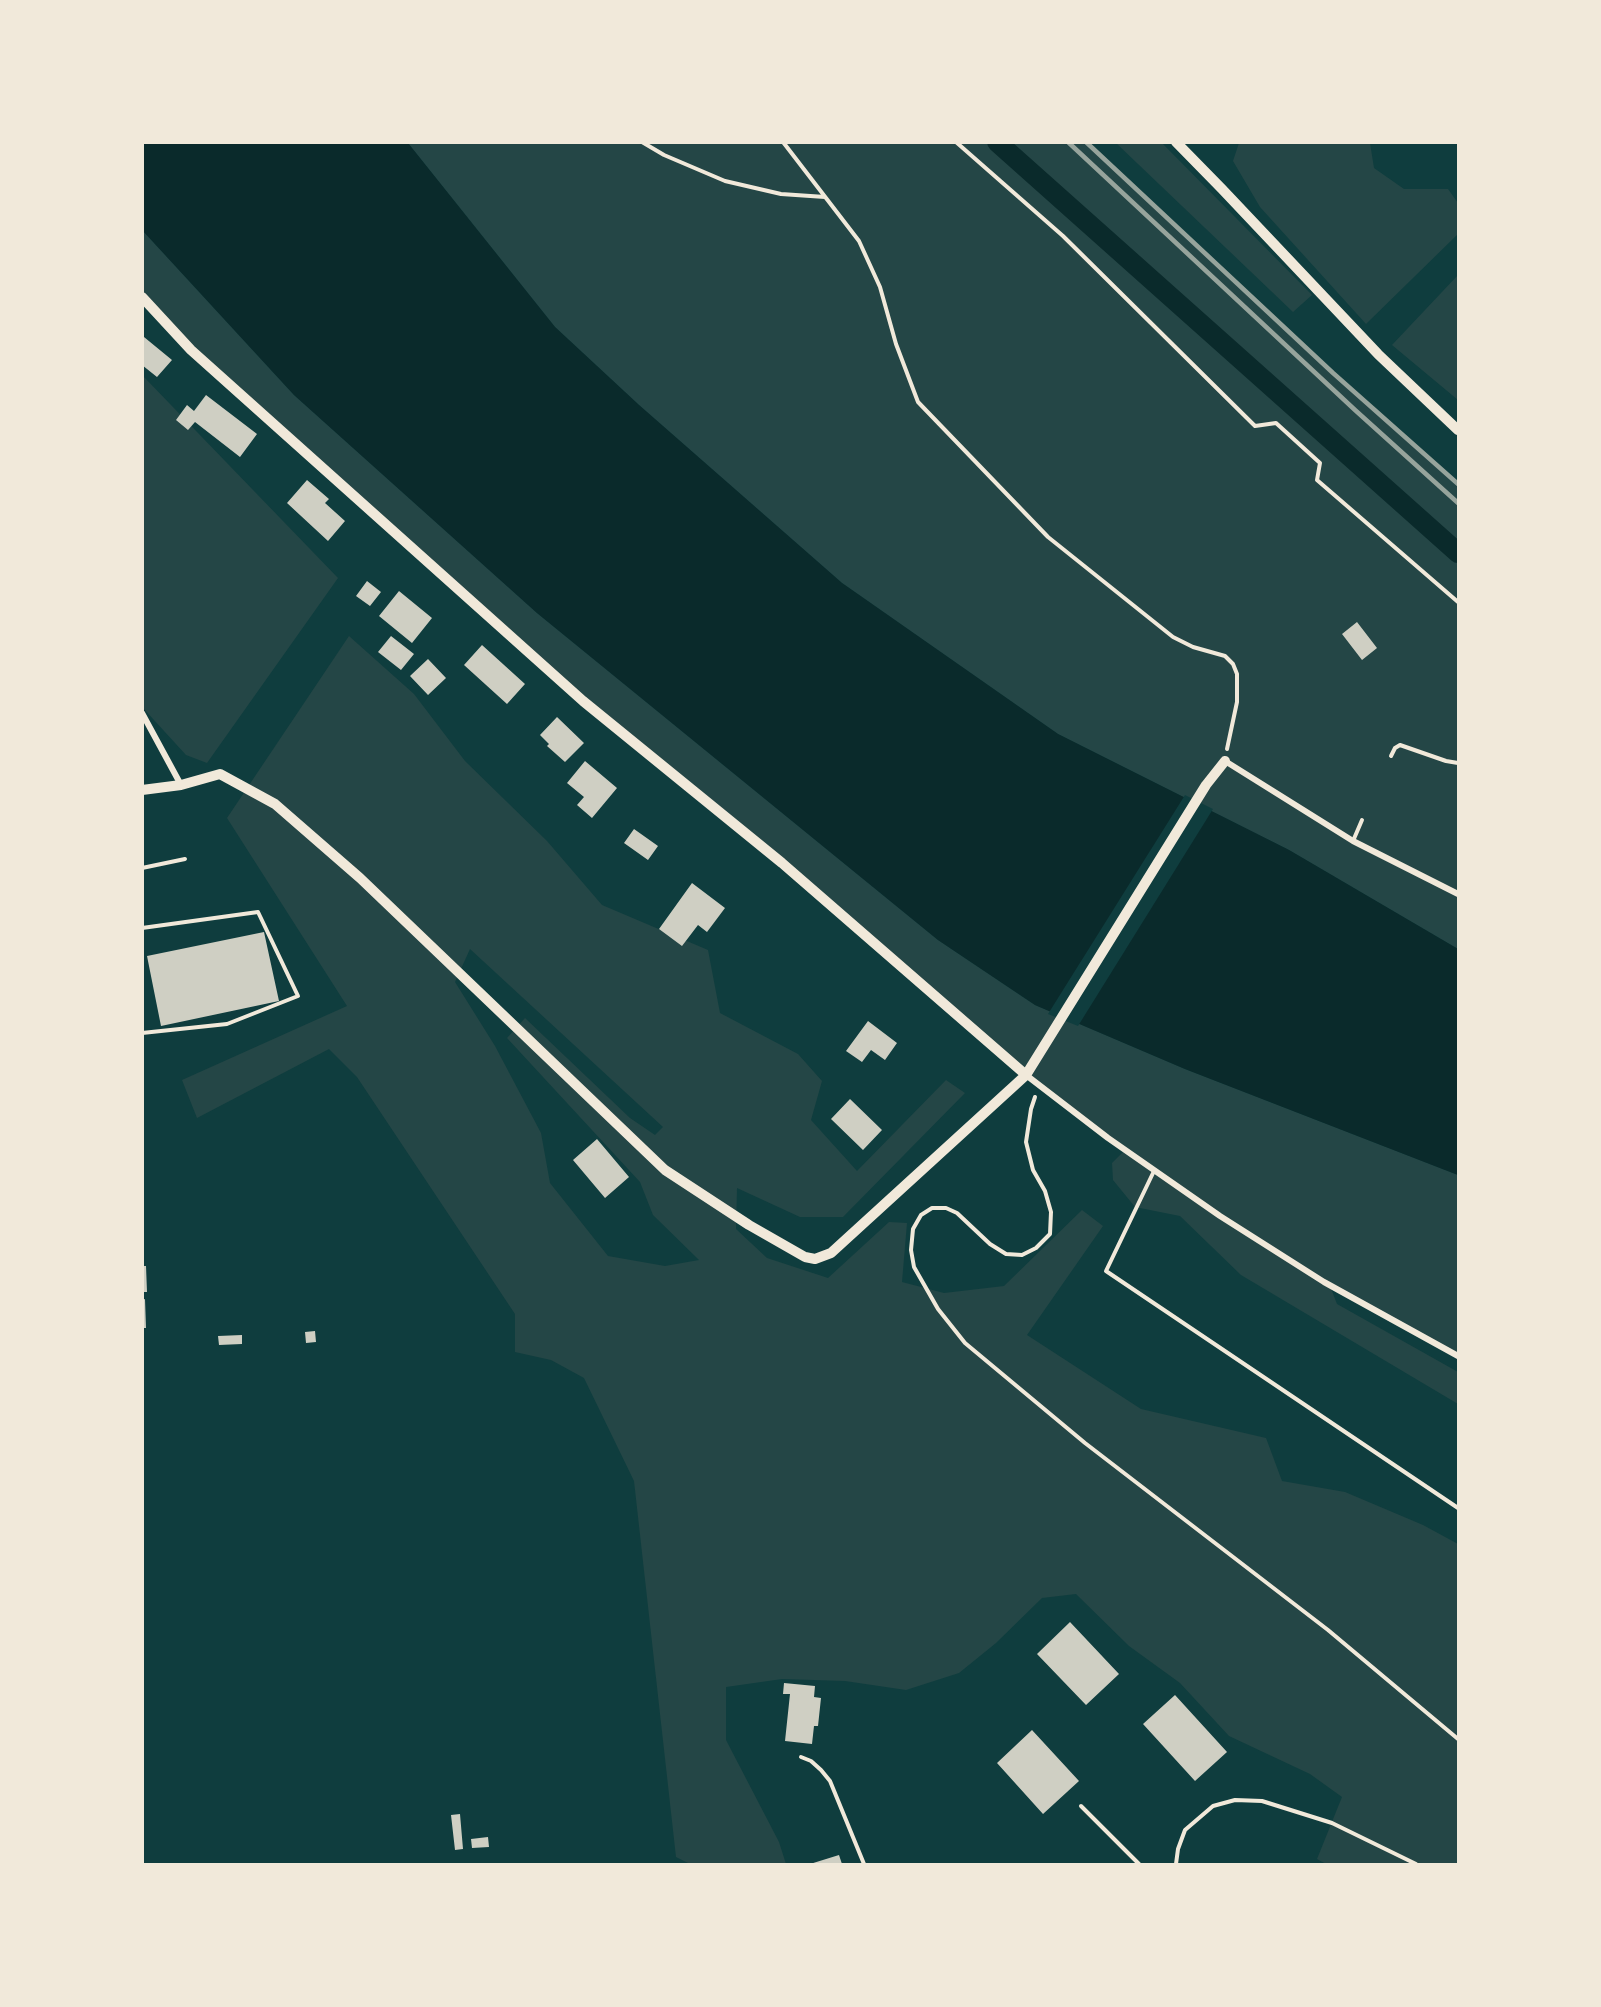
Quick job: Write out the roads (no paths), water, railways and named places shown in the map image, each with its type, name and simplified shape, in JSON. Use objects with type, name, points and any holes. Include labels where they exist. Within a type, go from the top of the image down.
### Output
[{"type":"street","points":[[1176,142],[1378,354],[1458,430]]},
{"type":"street","points":[[142,297],[191,350],[584,701],[782,863],[1026,1075],[1220,1216],[1324,1282],[1458,1356]]},
{"type":"street","points":[[142,713],[181,785]]},
{"type":"street","points":[[142,790],[181,785],[220,774],[275,804],[360,878],[665,1170],[805,1257],[815,1259],[831,1253],[1026,1075],[1206,785],[1225,761],[1353,841],[1458,894]]},
{"type":"lane","points":[[1353,841],[1362,820]]},
{"type":"lane","points":[[142,868],[185,859]]},
{"type":"lane","points":[[142,928],[258,912],[298,996],[227,1024],[142,1033]]},
{"type":"lane","points":[[1154,1170],[1106,1271],[1458,1508]]},
{"type":"lane","points":[[801,1757],[811,1761],[830,1781],[864,1864]]},
{"type":"lane","points":[[1176,1864],[1185,1830],[1213,1806],[1235,1800],[1262,1801],[1332,1823],[1416,1864]]},
{"type":"lane","points":[[1081,1806],[1139,1864]]},
{"type":"waterway","points":[[997,142],[1458,553]]},
{"type":"railway","points":[[1068,142],[1458,503]]},
{"type":"railway","points":[[1086,142],[1333,373],[1458,484]]}]
